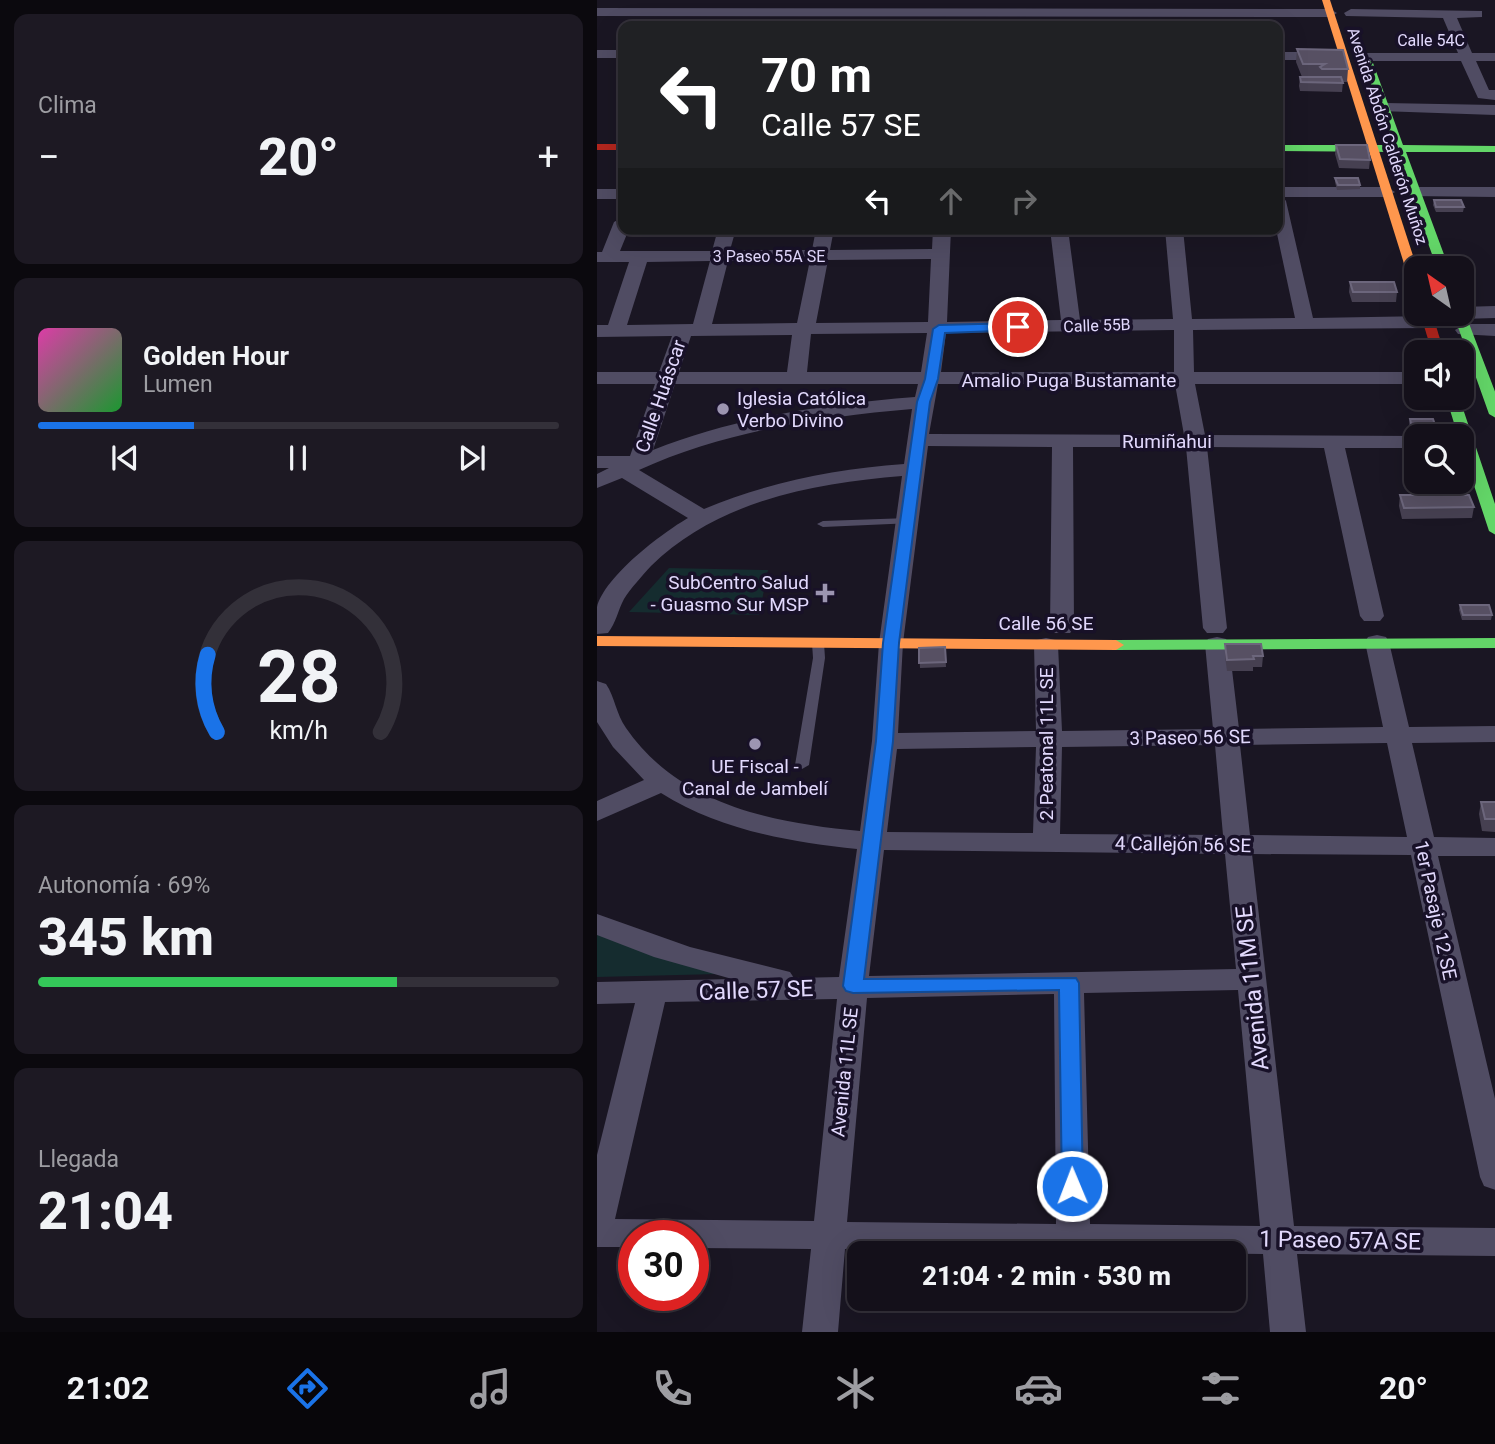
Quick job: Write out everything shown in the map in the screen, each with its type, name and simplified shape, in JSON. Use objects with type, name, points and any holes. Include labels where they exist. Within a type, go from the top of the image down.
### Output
[{"type":"main road","name":"Avenida Abdón Calderón Muñoz","points":[[1328,7],[1407,256]]},
{"type":"main road","name":"Avenida Abdón Calderón Muñoz","points":[[1365,52],[1438,256]]},
{"type":"main road","points":[[597,147],[618,147]]},
{"type":"main road","points":[[1283,148],[1495,149]]},
{"type":"main road","points":[[1465,326],[1488,375],[1495,414]]},
{"type":"main road","points":[[1474,471],[1495,531]]},
{"type":"main road","points":[[1308,628],[1495,627]]},
{"type":"main road","name":"Calle 56 SE","points":[[598,632],[892,635],[1374,629],[1495,643]]},
{"type":"main road","name":"Calle 56 SE","points":[[598,632],[819,643],[892,635],[1061,634]]},
{"type":"street","points":[[609,11],[710,12],[802,7],[877,13],[969,5],[1056,5],[1150,13],[1235,13],[1328,7]]},
{"type":"street","points":[[1351,13],[1448,13],[1479,16]]},
{"type":"street","points":[[1448,13],[1467,57],[1489,95]]},
{"type":"street","name":"Calle 54C","points":[[1365,52],[1495,57]]},
{"type":"street","points":[[597,54],[618,54]]},
{"type":"street","points":[[1283,56],[1344,56]]},
{"type":"street","points":[[1385,108],[1495,110]]},
{"type":"street","points":[[1415,191],[1495,192]]},
{"type":"street","points":[[1283,192],[1387,192]]},
{"type":"street","points":[[597,194],[618,194]]},
{"type":"street","points":[[1283,223],[1305,322]]},
{"type":"street","points":[[603,257],[618,231]]},
{"type":"street","name":"Calle Huáscar","points":[[630,466],[692,330],[722,256],[726,235]]},
{"type":"street","points":[[796,380],[803,330],[824,235]]},
{"type":"street","name":"Avenida 11L SE","points":[[820,1332],[853,986],[885,741],[892,635],[923,402],[931,379],[939,329],[942,235]]},
{"type":"street","points":[[1059,235],[1071,326]]},
{"type":"street","name":"Avenida 11M SE","points":[[1175,235],[1183,322],[1184,380],[1195,441],[1288,1332]]},
{"type":"street","name":"3 Paseo 55A SE","points":[[603,257],[940,254]]},
{"type":"street","points":[[607,331],[640,257]]},
{"type":"street","points":[[1474,316],[1495,312]]},
{"type":"street","name":"Calle 55B","points":[[607,331],[939,329],[1404,318]]},
{"type":"street","points":[[1474,323],[1495,330]]},
{"type":"street","name":"Amalio Puga Bustamante","points":[[597,378],[1404,378]]},
{"type":"street","points":[[597,482],[630,466],[705,438],[775,419],[848,407],[923,402]]},
{"type":"street","name":"Rumiñahui","points":[[918,440],[1404,442]]},
{"type":"street","name":"2 Peatonal 11L SE","points":[[1046,843],[1049,739],[1061,634],[1063,441]]},
{"type":"street","name":"1er Pasaje 12 SE","points":[[1333,442],[1495,1177]]},
{"type":"street","points":[[597,462],[630,466],[703,518]]},
{"type":"street","points":[[598,632],[614,596],[637,567],[667,541],[703,518],[751,497],[804,482],[859,472],[916,469]]},
{"type":"street","name":"4 Callejón 56 SE","points":[[597,688],[601,707],[619,739],[662,782],[742,820],[804,835],[871,841],[1495,847]]},
{"type":"street","name":"3 Paseo 56 SE","points":[[885,741],[1495,734]]},
{"type":"street","points":[[597,812],[662,782]]},
{"type":"street","points":[[597,924],[641,944],[723,967],[817,988]]},
{"type":"street","name":"Calle 57 SE","points":[[597,993],[1251,979]]},
{"type":"street","points":[[1069,983],[1073,1237]]},
{"type":"street","points":[[597,1223],[652,993]]},
{"type":"street","name":"1 Paseo 57A SE","points":[[597,1233],[1495,1242]]},
{"type":"lane","points":[[823,524],[909,521]]},
{"type":"lane","points":[[802,765],[819,643]]},
{"type":"green space","points":[[669,568],[768,570],[759,615],[629,612]]},
{"type":"green space","points":[[597,932],[719,974],[597,977]]},
{"type":"building","points":[[1297,49],[1343,50],[1348,69],[1322,69],[1320,67],[1325,64],[1303,64]]},
{"type":"building","points":[[1300,77],[1341,77],[1343,83],[1301,82]]},
{"type":"building","points":[[1336,145],[1367,145],[1370,160],[1340,159]]},
{"type":"building","points":[[1335,178],[1358,178],[1360,185],[1338,185]]},
{"type":"building","points":[[1434,200],[1461,200],[1464,207],[1436,207]]},
{"type":"building","points":[[1350,282],[1394,282],[1397,292],[1353,292]]},
{"type":"building","points":[[1410,419],[1433,419],[1435,424],[1411,424]]},
{"type":"building","points":[[1400,495],[1469,495],[1474,507],[1404,508]]},
{"type":"building","points":[[1460,605],[1489,605],[1492,615],[1463,615]]},
{"type":"building","points":[[1225,644],[1261,644],[1263,656],[1227,660]]},
{"type":"building","points":[[945,647],[946,662],[919,663],[919,648]]},
{"type":"building","points":[[1481,802],[1496,802],[1496,819],[1485,819]]},
{"type":"traffic: fast","points":[[1368,63],[1439,256]]},
{"type":"traffic: fast","points":[[1283,148],[1496,149]]},
{"type":"traffic: fast","points":[[1464,326],[1496,414]]},
{"type":"traffic: fast","points":[[1456,410],[1496,531]]},
{"type":"traffic: fast","points":[[1116,645],[1496,643]]},
{"type":"traffic: slow","points":[[1326,0],[1407,256]]},
{"type":"traffic: slow","points":[[597,641],[1116,645]]},
{"type":"traffic: jam","points":[[597,147],[618,147]]},
{"type":"traffic: jam","points":[[1430,326],[1434,340]]},
{"type":"place","name":"Iglesia Católica Verbo Divino","points":[[723,409]]},
{"type":"place","name":"SubCentro Salud - Guasmo Sur MSP","points":[[825,593]]},
{"type":"place","name":"UE Fiscal - Canal de Jambelí","points":[[755,744]]},
{"type":"route","points":[[1018,327],[939,329],[931,379],[923,402],[891,643],[885,741],[853,986],[1069,983],[1072,1186]]}]
